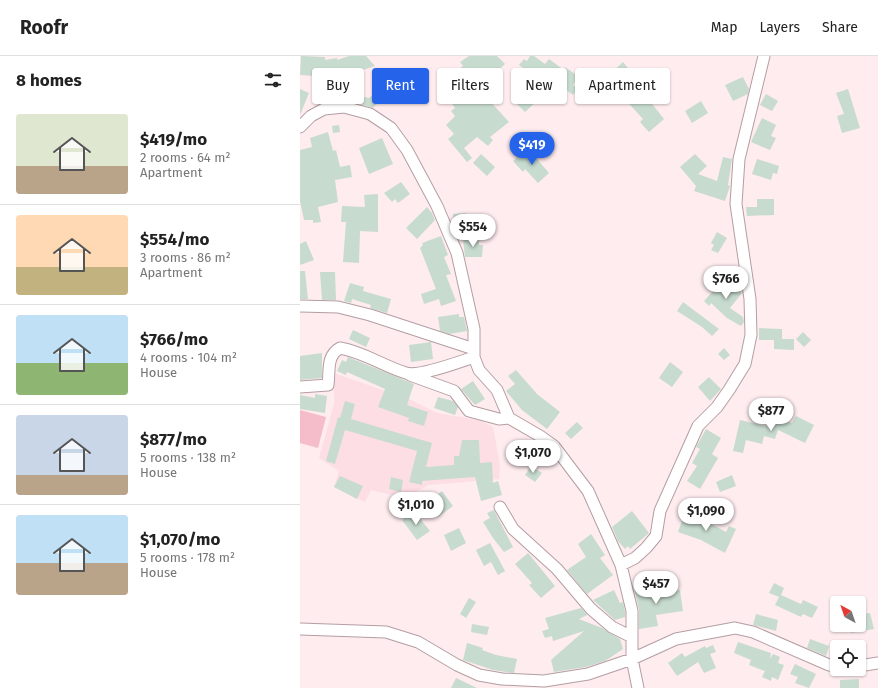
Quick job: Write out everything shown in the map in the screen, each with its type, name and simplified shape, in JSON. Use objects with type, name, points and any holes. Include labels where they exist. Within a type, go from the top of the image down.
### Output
[{"type":"street","points":[[621,565],[635,558],[656,536],[660,511],[698,426],[717,407],[730,390],[744,364],[751,334],[750,299],[736,204],[739,159],[764,56]]},
{"type":"street","points":[[300,128],[311,116],[324,108],[344,107],[370,114],[392,128],[407,150],[437,206],[457,253],[474,329],[474,353],[479,370],[497,390],[509,418]]},
{"type":"street","points":[[300,306],[338,307],[370,315],[474,353]]},
{"type":"street","points":[[300,387],[328,385],[330,362],[333,354],[340,348],[355,350],[407,374],[454,391],[469,411],[499,419],[509,418],[554,446],[588,491],[621,565],[632,611],[632,659],[638,688]]},
{"type":"street","points":[[407,374],[427,372],[474,353]]},
{"type":"street","points":[[500,508],[513,529],[557,569],[591,609],[612,627],[632,637]]},
{"type":"street","points":[[300,629],[386,632],[418,642],[457,666],[502,679],[544,681],[588,674],[632,659],[676,639],[735,628],[753,632],[830,665]]},
{"type":"street","points":[[866,665],[878,663]]},
{"type":"shaded area","points":[[334,373],[411,400],[437,413],[478,420],[493,427],[500,465],[499,479],[429,485],[404,498],[371,490],[365,502],[334,487],[339,471],[319,458],[334,404]]},
{"type":"shaded area","points":[[300,410],[326,417],[318,448],[300,443]]},
{"type":"building","points":[[301,56],[325,57],[325,60],[337,58],[337,60],[349,56],[366,56],[375,66],[364,70],[364,68],[312,68],[312,76],[300,75]]},
{"type":"building","points":[[469,56],[497,56],[505,64],[501,68],[460,68],[463,66],[460,62]]},
{"type":"building","points":[[530,56],[534,56],[545,64],[549,59],[561,68],[523,68],[519,65],[524,59],[527,61]]},
{"type":"building","points":[[623,62],[628,68],[617,68]]},
{"type":"building","points":[[567,68],[575,74],[575,82],[573,85],[575,87],[575,93],[573,95],[567,90]]},
{"type":"building","points":[[743,77],[749,89],[748,94],[733,101],[725,85]]},
{"type":"building","points":[[300,89],[309,93],[300,115]]},
{"type":"building","points":[[848,89],[860,128],[842,133],[837,116],[844,114],[836,93]]},
{"type":"building","points":[[766,94],[778,101],[772,111],[760,105]]},
{"type":"building","points":[[372,95],[372,104],[377,104],[373,108],[360,104],[364,104],[364,97],[369,98]]},
{"type":"building","points":[[701,101],[708,113],[692,123],[685,111]]},
{"type":"building","points":[[452,104],[493,104],[509,122],[490,137],[493,140],[488,146],[477,137],[464,148],[472,158],[467,162],[448,139],[454,134],[446,125],[455,116],[451,111],[455,108]]},
{"type":"building","points":[[517,104],[534,104],[525,112]]},
{"type":"building","points":[[629,104],[652,104],[664,119],[649,132],[640,122],[643,119]]},
{"type":"building","points":[[762,118],[776,125],[771,136],[776,138],[770,150],[751,142]]},
{"type":"building","points":[[339,125],[340,132],[333,133],[332,126]]},
{"type":"building","points":[[328,132],[333,151],[336,150],[340,167],[350,165],[352,177],[335,180],[338,202],[318,207],[321,222],[313,223],[313,220],[304,220],[300,201],[300,150],[312,147],[310,138]]},
{"type":"building","points":[[382,138],[393,164],[369,174],[359,148]]},
{"type":"building","points":[[524,151],[528,156],[534,151],[539,157],[537,159],[549,173],[538,183],[525,169],[523,172],[513,161]]},
{"type":"building","points":[[481,154],[495,167],[487,176],[473,163]]},
{"type":"building","points":[[695,154],[707,166],[698,174],[717,181],[723,157],[732,159],[728,185],[730,186],[725,201],[694,191],[696,186],[680,167]]},
{"type":"building","points":[[757,159],[779,166],[777,174],[773,173],[771,180],[752,174]]},
{"type":"building","points":[[401,182],[410,194],[398,203],[395,199],[392,202],[384,193]]},
{"type":"building","points":[[378,194],[378,232],[360,231],[359,263],[343,262],[346,222],[341,222],[342,206],[365,207],[364,195]]},
{"type":"building","points":[[757,199],[774,199],[774,215],[747,216],[746,207],[757,207]]},
{"type":"building","points":[[427,207],[435,220],[417,239],[406,228]]},
{"type":"building","points":[[466,213],[468,235],[457,235],[454,228],[453,214]]},
{"type":"building","points":[[717,232],[727,238],[718,253],[711,250],[714,245],[711,243]]},
{"type":"building","points":[[441,236],[448,255],[444,257],[451,274],[446,275],[456,301],[441,306],[439,299],[424,304],[421,294],[436,289],[420,248],[423,245],[422,243]]},
{"type":"building","points":[[463,238],[479,239],[479,245],[483,245],[482,257],[465,257]]},
{"type":"building","points":[[306,241],[314,260],[300,265],[300,244]]},
{"type":"building","points":[[300,271],[305,271],[308,299],[300,299]]},
{"type":"building","points":[[320,272],[335,272],[336,300],[322,300]]},
{"type":"building","points":[[726,277],[742,293],[730,308],[743,317],[744,322],[741,326],[727,318],[711,303],[709,306],[704,301]]},
{"type":"building","points":[[350,283],[364,287],[363,291],[391,299],[387,313],[370,308],[371,305],[352,299],[351,303],[344,301]]},
{"type":"building","points":[[683,302],[719,329],[712,336],[702,327],[677,311]]},
{"type":"building","points":[[459,314],[459,317],[464,317],[467,331],[449,334],[440,331],[438,317]]},
{"type":"building","points":[[759,328],[782,329],[782,339],[794,339],[794,350],[774,349],[774,340],[759,340]]},
{"type":"building","points":[[353,330],[370,338],[366,347],[349,339]]},
{"type":"building","points":[[803,332],[811,340],[804,347],[796,339]]},
{"type":"building","points":[[431,342],[433,359],[411,362],[409,345]]},
{"type":"building","points":[[724,348],[730,355],[724,360],[718,354]]},
{"type":"building","points":[[322,353],[322,378],[300,380],[300,356]]},
{"type":"building","points":[[348,357],[414,384],[407,405],[428,412],[424,426],[408,421],[409,418],[378,407],[385,389],[347,372],[346,375],[337,371],[342,360],[346,362]]},
{"type":"building","points":[[670,362],[683,372],[672,387],[659,378]]},
{"type":"building","points":[[516,370],[537,394],[560,412],[547,429],[522,410],[506,391],[515,384],[508,376]]},
{"type":"building","points":[[709,377],[721,389],[710,401],[698,387]]},
{"type":"building","points":[[473,381],[485,399],[475,405],[461,389]]},
{"type":"building","points":[[315,394],[327,396],[325,413],[300,409],[300,395],[315,398]]},
{"type":"building","points":[[438,397],[453,401],[458,407],[455,415],[434,408]]},
{"type":"building","points":[[345,401],[355,404],[351,419],[432,443],[426,467],[454,465],[454,456],[459,456],[462,440],[479,440],[480,463],[492,462],[493,483],[498,481],[502,495],[481,501],[475,477],[422,481],[422,485],[409,482],[417,451],[345,430],[335,464],[326,461],[338,417],[340,418]]},
{"type":"building","points":[[796,416],[814,425],[805,443],[778,430],[775,439],[764,436],[762,444],[746,440],[743,453],[733,451],[740,420],[771,427],[774,417],[792,423]]},
{"type":"building","points":[[577,422],[583,428],[571,439],[565,433]]},
{"type":"building","points":[[706,429],[721,438],[712,454],[718,458],[700,489],[687,481],[697,466],[692,463],[700,449],[696,447]]},
{"type":"building","points":[[531,466],[542,473],[535,482],[525,475]]},
{"type":"building","points":[[732,475],[736,486],[720,492],[716,482]]},
{"type":"building","points":[[340,476],[363,486],[357,499],[334,487]]},
{"type":"building","points":[[391,477],[403,480],[401,492],[389,489]]},
{"type":"building","points":[[442,491],[453,506],[438,517],[426,503]]},
{"type":"building","points":[[687,507],[694,510],[692,517],[710,523],[726,532],[729,526],[736,529],[725,553],[701,540],[678,532]]},
{"type":"building","points":[[494,510],[513,547],[504,552],[483,522],[490,518],[487,513]]},
{"type":"building","points":[[414,511],[430,531],[417,540],[402,520]]},
{"type":"building","points":[[632,511],[649,533],[630,549],[628,546],[625,549],[618,541],[612,527]]},
{"type":"building","points":[[459,528],[466,543],[451,551],[444,535]]},
{"type":"building","points":[[591,534],[605,555],[600,558],[613,575],[587,594],[567,570],[586,557],[578,544]]},
{"type":"building","points":[[490,543],[505,571],[498,575],[491,562],[484,566],[476,550]]},
{"type":"building","points":[[528,553],[555,586],[541,598],[529,585],[532,583],[515,564]]},
{"type":"building","points":[[774,583],[784,588],[781,595],[801,604],[803,600],[818,607],[812,618],[803,614],[801,617],[775,605],[779,597],[769,593]]},
{"type":"building","points":[[645,585],[645,587],[651,586],[653,594],[680,590],[683,611],[656,615],[658,626],[639,629],[639,610],[634,588]]},
{"type":"building","points":[[614,590],[620,603],[623,602],[625,612],[625,617],[615,620],[593,600]]},
{"type":"building","points":[[469,598],[476,602],[466,618],[460,614]]},
{"type":"building","points":[[581,608],[587,615],[579,619],[602,628],[620,639],[623,649],[605,661],[586,667],[554,672],[551,660],[584,631],[553,641],[552,636],[545,638],[542,631],[549,629],[545,618]]},
{"type":"building","points":[[866,613],[870,613],[874,629],[866,630]]},
{"type":"building","points":[[756,614],[778,620],[776,631],[753,625]]},
{"type":"building","points":[[472,624],[489,627],[487,635],[471,632]]},
{"type":"building","points":[[810,639],[829,646],[826,656],[807,648]]},
{"type":"building","points":[[738,642],[771,653],[770,659],[773,654],[780,657],[778,663],[784,665],[778,680],[772,677],[771,681],[762,677],[765,671],[749,665],[751,660],[734,653]]},
{"type":"building","points":[[467,643],[483,648],[482,650],[496,655],[517,659],[514,673],[493,670],[463,660]]},
{"type":"building","points":[[713,645],[716,652],[710,654],[716,668],[704,673],[698,662],[677,676],[668,663],[682,653],[685,657],[705,646],[706,648]]},
{"type":"building","points":[[795,664],[816,674],[809,688],[795,683],[798,677],[790,674]]},
{"type":"building","points":[[456,678],[477,688],[451,688]]},
{"type":"building","points":[[859,679],[859,688],[840,688],[840,680]]}]
